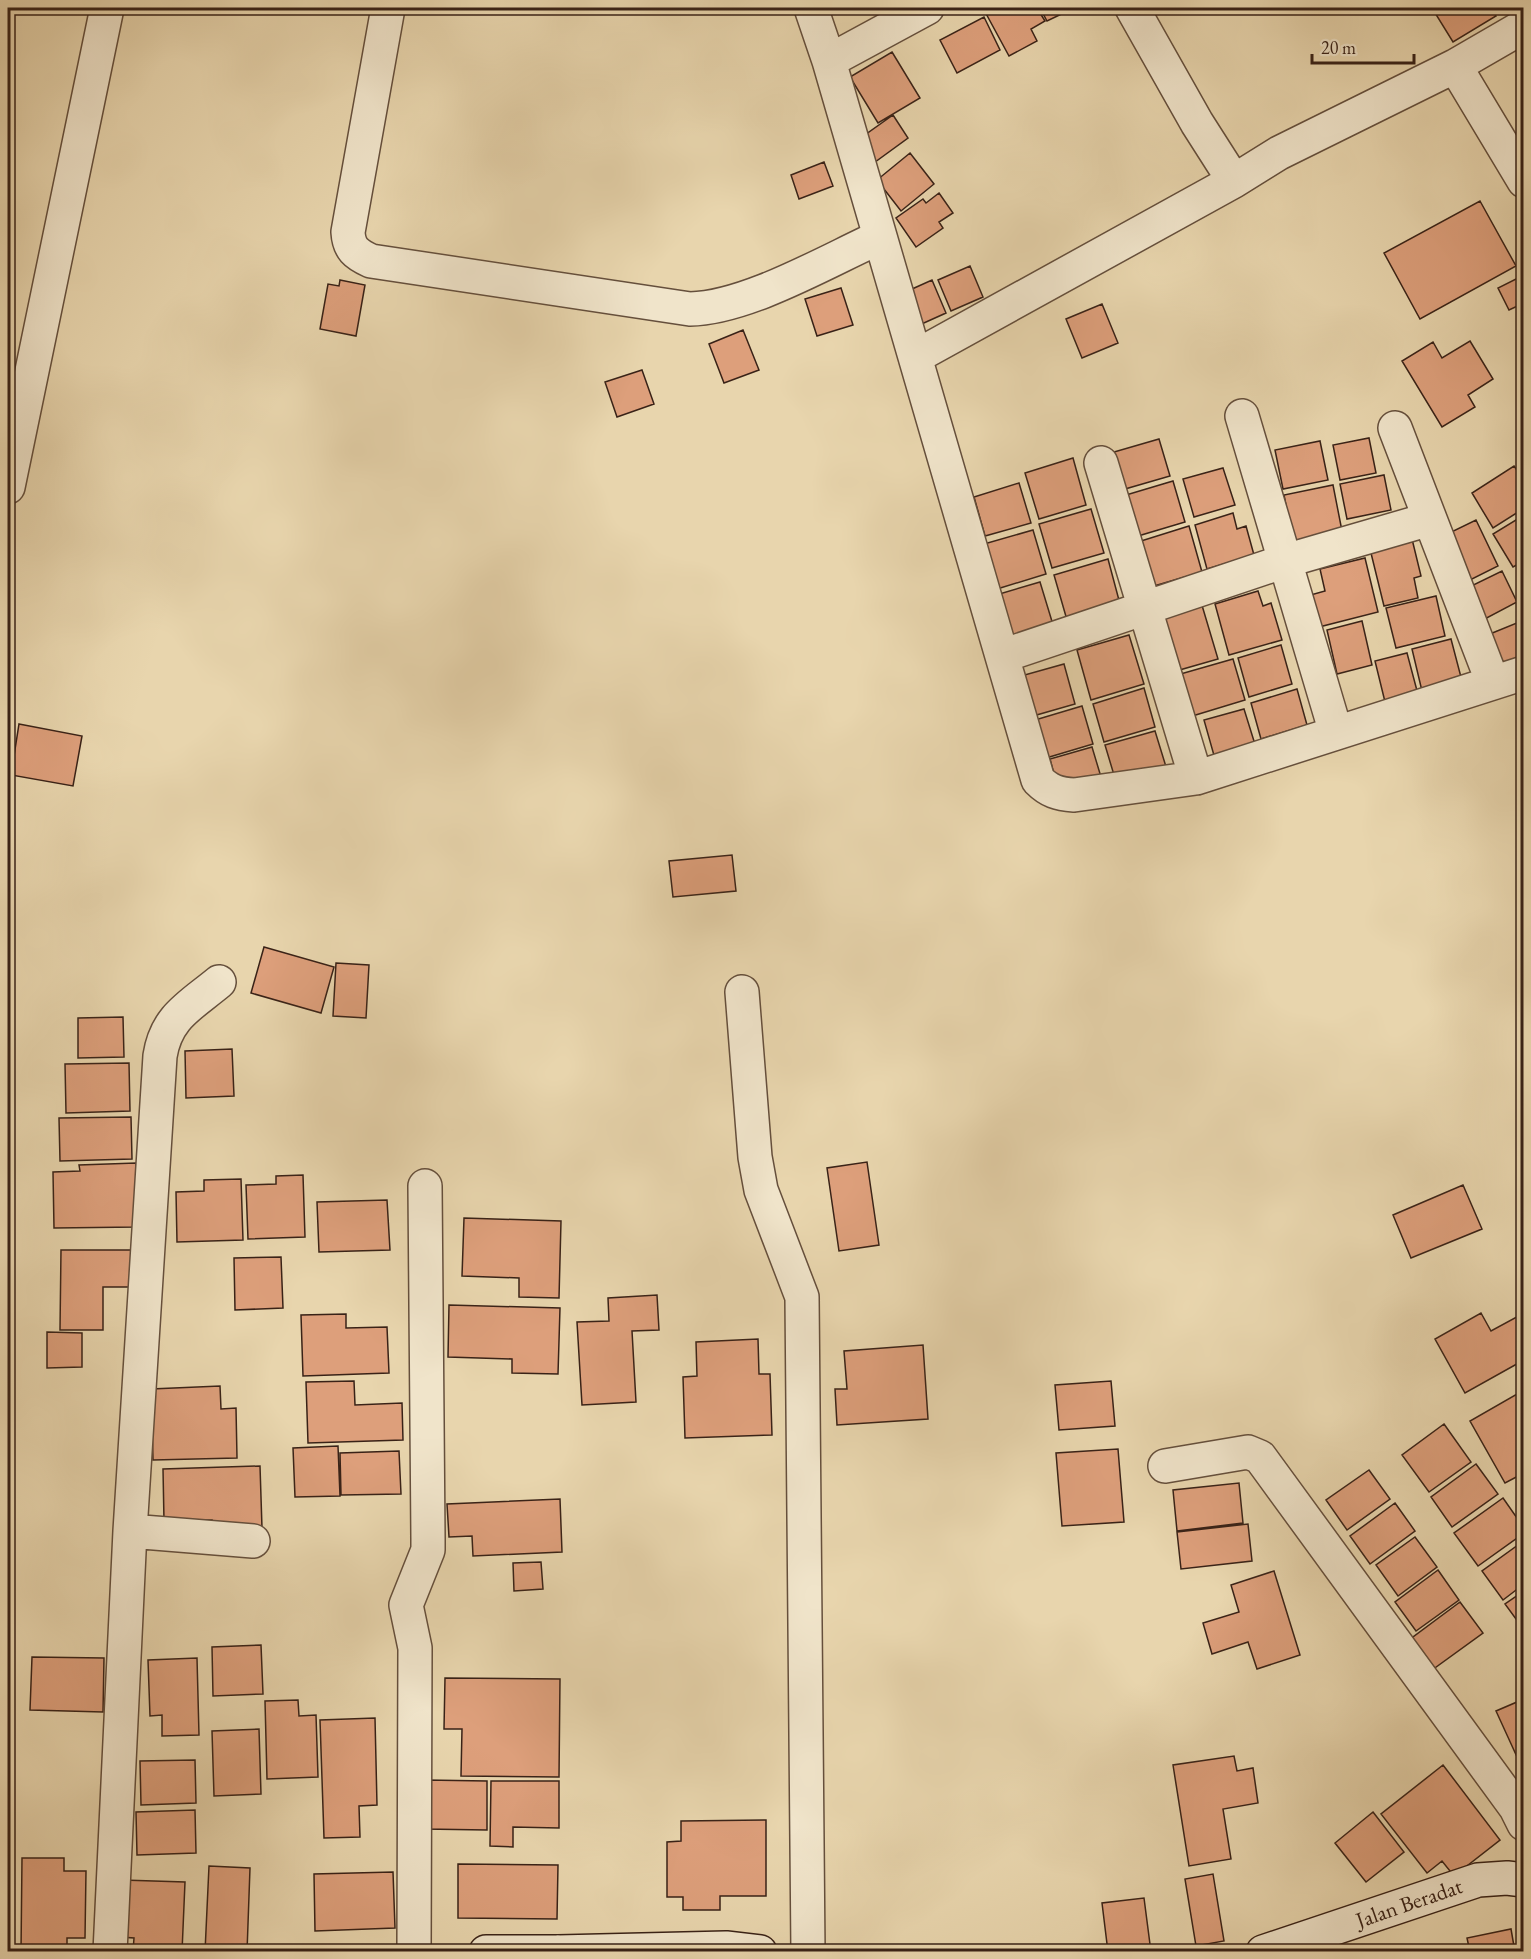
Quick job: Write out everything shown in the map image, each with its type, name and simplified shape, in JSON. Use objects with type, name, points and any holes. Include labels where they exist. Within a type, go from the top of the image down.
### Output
[{"type":"street","points":[[8,487],[107,8]]},
{"type":"street","points":[[388,8],[348,232],[349,243],[357,255],[371,261],[690,309],[707,308],[743,299],[880,237]]},
{"type":"street","points":[[811,8],[829,61],[1038,780],[1052,792],[1074,795],[1197,778],[1508,678],[1430,519],[1395,428]]},
{"type":"street","points":[[829,61],[927,8]]},
{"type":"street","points":[[1132,8],[1197,123],[1234,181]]},
{"type":"street","points":[[915,357],[1234,181],[1279,153],[1455,66],[1524,26]]},
{"type":"street","points":[[1455,66],[1524,181]]},
{"type":"street","points":[[1242,416],[1336,734]]},
{"type":"street","points":[[1101,463],[1197,778]]},
{"type":"street","points":[[1002,656],[1285,561],[1430,519]]},
{"type":"street","points":[[110,1952],[130,1532],[161,1049],[166,1030],[173,1020],[219,982]]},
{"type":"street","points":[[742,992],[755,1157],[761,1190],[802,1297],[808,1952]]},
{"type":"street","points":[[414,1952],[415,1648],[406,1605],[428,1550],[424,1186]]},
{"type":"street","points":[[1165,1467],[1248,1452],[1260,1457],[1516,1808],[1524,1824]]},
{"type":"street","points":[[130,1532],[253,1540]]},
{"type":"street","name":"Jalan Beradat","points":[[1263,1952],[1313,1944],[1478,1880],[1507,1878],[1524,1880]]},
{"type":"street","points":[[486,1952],[726,1947],[760,1952]]},
{"type":"building","points":[[983,8],[1037,8],[1045,21],[1031,29],[1037,41],[1009,56]]},
{"type":"building","points":[[1040,8],[1074,8],[1047,21]]},
{"type":"building","points":[[1432,8],[1491,8],[1496,16],[1453,42]]},
{"type":"building","points":[[984,17],[1000,50],[957,73],[940,40]]},
{"type":"building","points":[[892,52],[920,98],[878,123],[850,77]]},
{"type":"building","points":[[893,115],[908,138],[871,165],[855,142]]},
{"type":"building","points":[[910,153],[934,184],[901,211],[877,180]]},
{"type":"building","points":[[824,162],[833,186],[799,199],[791,175]]},
{"type":"building","points":[[939,193],[953,213],[939,222],[943,228],[916,247],[896,218],[923,199],[926,203]]},
{"type":"building","points":[[1480,201],[1516,266],[1420,319],[1384,253]]},
{"type":"building","points":[[970,266],[983,297],[951,311],[938,280]]},
{"type":"building","points":[[1524,275],[1524,303],[1509,310],[1498,288]]},
{"type":"building","points":[[340,280],[365,285],[356,336],[320,329],[328,284],[339,286]]},
{"type":"building","points":[[932,280],[946,313],[915,327],[901,294]]},
{"type":"building","points":[[841,288],[853,325],[817,336],[805,299]]},
{"type":"building","points":[[1102,304],[1118,343],[1082,358],[1066,319]]},
{"type":"building","points":[[743,330],[759,370],[724,383],[709,344]]},
{"type":"building","points":[[1470,341],[1493,379],[1468,395],[1475,407],[1442,427],[1402,361],[1433,342],[1442,358]]},
{"type":"building","points":[[642,370],[654,404],[617,417],[605,382]]},
{"type":"building","points":[[1369,438],[1376,473],[1340,480],[1333,445]]},
{"type":"building","points":[[1159,439],[1170,476],[1125,489],[1114,452]]},
{"type":"building","points":[[1320,441],[1328,480],[1283,489],[1275,450]]},
{"type":"building","points":[[1073,458],[1086,505],[1039,519],[1025,473]]},
{"type":"building","points":[[1514,466],[1524,480],[1524,499],[1519,502],[1523,509],[1493,528],[1472,493]]},
{"type":"building","points":[[1223,468],[1235,505],[1194,517],[1183,479]]},
{"type":"building","points":[[1384,475],[1391,510],[1347,519],[1340,484]]},
{"type":"building","points":[[1173,481],[1185,522],[1138,536],[1126,495]]},
{"type":"building","points":[[1019,483],[1031,523],[985,536],[974,497]]},
{"type":"building","points":[[1333,485],[1342,531],[1293,541],[1284,495]]},
{"type":"building","points":[[1091,509],[1104,553],[1052,568],[1039,524]]},
{"type":"building","points":[[1233,513],[1237,529],[1246,526],[1254,555],[1207,569],[1195,525]]},
{"type":"building","points":[[1524,515],[1524,561],[1513,567],[1493,534]]},
{"type":"building","points":[[1476,520],[1498,566],[1464,583],[1441,537]]},
{"type":"building","points":[[1189,526],[1202,572],[1154,586],[1141,541]]},
{"type":"building","points":[[1033,530],[1046,574],[997,589],[984,544]]},
{"type":"building","points":[[1412,539],[1421,576],[1414,578],[1418,598],[1384,606],[1370,549]]},
{"type":"building","points":[[1365,558],[1378,612],[1315,628],[1307,596],[1325,591],[1320,569]]},
{"type":"building","points":[[1108,559],[1120,604],[1067,620],[1054,575]]},
{"type":"building","points":[[1502,571],[1517,602],[1481,621],[1465,589]]},
{"type":"building","points":[[1040,582],[1054,628],[1010,641],[996,595]]},
{"type":"building","points":[[1258,591],[1263,606],[1271,603],[1282,640],[1229,655],[1215,604]]},
{"type":"building","points":[[1436,596],[1445,636],[1396,648],[1386,608]]},
{"type":"building","points":[[1201,602],[1218,659],[1176,671],[1160,614]]},
{"type":"building","points":[[1524,620],[1524,660],[1500,670],[1485,636]]},
{"type":"building","points":[[1362,621],[1372,665],[1337,674],[1327,630]]},
{"type":"building","points":[[1129,635],[1144,684],[1091,700],[1077,650]]},
{"type":"building","points":[[1451,639],[1462,681],[1422,691],[1412,649]]},
{"type":"building","points":[[1281,645],[1292,684],[1249,697],[1238,658]]},
{"type":"building","points":[[1407,653],[1420,702],[1387,710],[1375,661]]},
{"type":"building","points":[[1233,659],[1245,700],[1189,717],[1177,675]]},
{"type":"building","points":[[1064,664],[1075,704],[1033,716],[1021,676]]},
{"type":"building","points":[[1144,688],[1155,727],[1104,742],[1093,704]]},
{"type":"building","points":[[1297,689],[1307,725],[1261,739],[1251,703]]},
{"type":"building","points":[[1082,706],[1093,744],[1046,758],[1035,720]]},
{"type":"building","points":[[1244,709],[1258,754],[1217,766],[1204,720]]},
{"type":"building","points":[[19,724],[82,736],[73,786],[11,775]]},
{"type":"building","points":[[1155,731],[1167,770],[1117,785],[1105,745]]},
{"type":"building","points":[[1092,747],[1101,777],[1058,789],[1050,759]]},
{"type":"building","points":[[732,855],[736,891],[673,897],[669,861]]},
{"type":"building","points":[[264,947],[334,967],[321,1013],[251,993]]},
{"type":"building","points":[[336,963],[369,965],[366,1018],[333,1016]]},
{"type":"building","points":[[123,1017],[124,1057],[78,1058],[78,1018]]},
{"type":"building","points":[[232,1049],[234,1096],[186,1098],[185,1051]]},
{"type":"building","points":[[129,1063],[130,1111],[66,1113],[65,1064]]},
{"type":"building","points":[[131,1117],[132,1159],[60,1161],[59,1118]]},
{"type":"building","points":[[867,1162],[879,1245],[839,1251],[827,1168]]},
{"type":"building","points":[[136,1163],[137,1227],[54,1228],[53,1172],[80,1171],[79,1165]]},
{"type":"building","points":[[303,1175],[305,1237],[248,1239],[246,1185],[276,1184],[276,1176]]},
{"type":"building","points":[[241,1179],[243,1240],[177,1242],[176,1192],[204,1191],[204,1180]]},
{"type":"building","points":[[1463,1185],[1482,1229],[1411,1258],[1393,1215]]},
{"type":"building","points":[[387,1200],[390,1250],[319,1252],[317,1202]]},
{"type":"building","points":[[464,1218],[561,1221],[559,1298],[519,1297],[519,1278],[462,1276]]},
{"type":"building","points":[[61,1250],[132,1250],[132,1287],[103,1287],[103,1330],[60,1330]]},
{"type":"building","points":[[281,1257],[283,1308],[235,1310],[234,1258]]},
{"type":"building","points":[[657,1295],[659,1330],[632,1331],[636,1402],[582,1405],[577,1322],[609,1321],[608,1298]]},
{"type":"building","points":[[449,1305],[560,1308],[558,1374],[512,1373],[512,1359],[448,1357]]},
{"type":"building","points":[[1481,1313],[1491,1331],[1524,1313],[1524,1360],[1465,1393],[1435,1339]]},
{"type":"building","points":[[346,1314],[346,1328],[387,1327],[389,1373],[303,1376],[301,1315]]},
{"type":"building","points":[[47,1332],[82,1333],[82,1367],[47,1368]]},
{"type":"building","points":[[758,1339],[759,1374],[770,1374],[772,1435],[685,1438],[683,1377],[697,1376],[696,1342]]},
{"type":"building","points":[[923,1345],[928,1419],[837,1425],[835,1389],[847,1389],[844,1351]]},
{"type":"building","points":[[354,1381],[355,1405],[402,1403],[403,1440],[308,1443],[306,1382]]},
{"type":"building","points":[[1111,1381],[1115,1426],[1059,1430],[1055,1385]]},
{"type":"building","points":[[220,1386],[221,1409],[236,1408],[237,1458],[153,1460],[151,1389]]},
{"type":"building","points":[[1524,1390],[1524,1473],[1505,1483],[1470,1421]]},
{"type":"building","points":[[1444,1424],[1471,1462],[1429,1492],[1402,1455]]},
{"type":"building","points":[[338,1446],[340,1496],[295,1497],[293,1448]]},
{"type":"building","points":[[1118,1449],[1124,1522],[1062,1526],[1056,1453]]},
{"type":"building","points":[[399,1451],[401,1494],[341,1495],[340,1453]]},
{"type":"building","points":[[1476,1464],[1498,1494],[1452,1527],[1431,1497]]},
{"type":"building","points":[[260,1466],[262,1528],[212,1529],[212,1520],[164,1521],[163,1469]]},
{"type":"building","points":[[1369,1470],[1390,1499],[1347,1530],[1326,1500]]},
{"type":"building","points":[[1239,1483],[1243,1523],[1177,1531],[1173,1490]]},
{"type":"building","points":[[1503,1498],[1524,1528],[1524,1533],[1478,1566],[1454,1533]]},
{"type":"building","points":[[560,1499],[562,1552],[473,1556],[472,1536],[449,1537],[447,1504]]},
{"type":"building","points":[[1395,1503],[1415,1531],[1370,1564],[1350,1536]]},
{"type":"building","points":[[1248,1524],[1252,1561],[1181,1569],[1177,1532]]},
{"type":"building","points":[[1415,1537],[1437,1567],[1398,1596],[1376,1565]]},
{"type":"building","points":[[1518,1545],[1524,1553],[1524,1584],[1503,1600],[1482,1571]]},
{"type":"building","points":[[541,1562],[543,1589],[514,1591],[513,1563]]},
{"type":"building","points":[[1438,1570],[1459,1600],[1416,1631],[1395,1602]]},
{"type":"building","points":[[1274,1571],[1300,1655],[1257,1669],[1248,1642],[1212,1654],[1203,1623],[1239,1612],[1231,1585]]},
{"type":"building","points":[[1524,1591],[1524,1630],[1505,1604]]},
{"type":"building","points":[[1460,1602],[1483,1633],[1432,1670],[1409,1640]]},
{"type":"building","points":[[261,1645],[263,1694],[213,1696],[212,1647]]},
{"type":"building","points":[[32,1657],[104,1658],[103,1712],[30,1710]]},
{"type":"building","points":[[197,1658],[199,1735],[162,1736],[162,1715],[150,1716],[148,1660]]},
{"type":"building","points":[[445,1678],[560,1679],[559,1777],[461,1776],[462,1729],[444,1729]]},
{"type":"building","points":[[1524,1699],[1524,1769],[1523,1770],[1496,1711]]},
{"type":"building","points":[[298,1700],[299,1716],[316,1715],[318,1777],[267,1779],[265,1701]]},
{"type":"building","points":[[375,1718],[377,1805],[359,1806],[360,1837],[324,1838],[320,1720]]},
{"type":"building","points":[[259,1729],[261,1794],[214,1796],[212,1731]]},
{"type":"building","points":[[1234,1756],[1237,1771],[1253,1768],[1258,1803],[1223,1809],[1231,1859],[1189,1866],[1173,1765]]},
{"type":"building","points":[[195,1760],[196,1803],[141,1805],[140,1761]]},
{"type":"building","points":[[1443,1765],[1500,1840],[1454,1876],[1442,1861],[1427,1873],[1381,1814]]},
{"type":"building","points":[[425,1780],[487,1781],[487,1830],[424,1829]]},
{"type":"building","points":[[491,1781],[559,1781],[559,1828],[513,1827],[513,1847],[490,1846]]},
{"type":"building","points":[[195,1810],[196,1853],[137,1855],[136,1812]]},
{"type":"building","points":[[1373,1812],[1404,1852],[1366,1882],[1335,1843]]},
{"type":"building","points":[[766,1820],[766,1896],[720,1896],[720,1910],[683,1910],[683,1897],[667,1897],[667,1842],[681,1841],[681,1821]]},
{"type":"building","points":[[22,1858],[64,1858],[64,1871],[86,1871],[85,1938],[67,1938],[67,1952],[21,1952]]},
{"type":"building","points":[[458,1864],[558,1865],[557,1919],[458,1918]]},
{"type":"building","points":[[209,1866],[250,1868],[247,1952],[205,1952]]},
{"type":"building","points":[[393,1872],[395,1928],[315,1931],[314,1874]]},
{"type":"building","points":[[1213,1874],[1224,1941],[1196,1946],[1185,1879]]},
{"type":"building","points":[[122,1880],[185,1882],[182,1952],[133,1952],[134,1938],[120,1937]]},
{"type":"building","points":[[1144,1898],[1151,1952],[1108,1952],[1102,1903]]},
{"type":"building","points":[[1511,1929],[1515,1952],[1470,1952],[1467,1938]]}]
